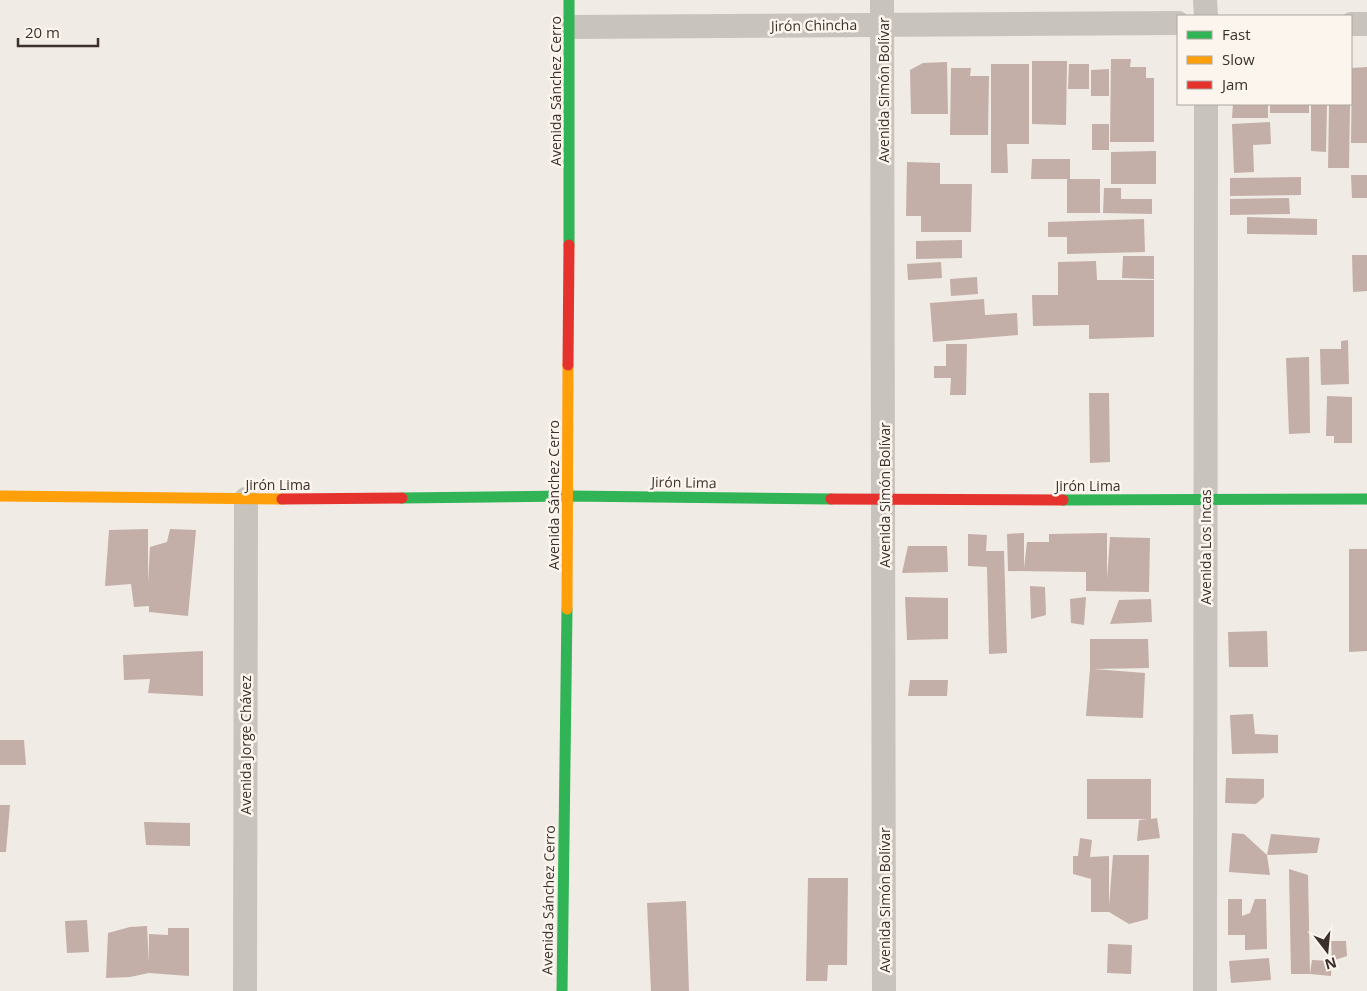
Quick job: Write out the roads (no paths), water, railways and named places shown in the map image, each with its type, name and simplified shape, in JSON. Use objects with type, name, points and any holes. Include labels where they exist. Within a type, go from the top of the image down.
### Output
[{"type":"street","name":"Avenida Sánchez Cerro","points":[[562,991],[568,496],[569,0]]},
{"type":"street","name":"Avenida Simón Bolívar","points":[[882,0],[884,991]]},
{"type":"street","points":[[1205,0],[1206,15]]},
{"type":"street","name":"Jirón Chincha","points":[[570,27],[1177,23]]},
{"type":"street","points":[[1352,24],[1367,24]]},
{"type":"street","name":"Avenida Los Incas","points":[[1205,991],[1206,105]]},
{"type":"street","name":"Jirón Lima","points":[[0,496],[246,499],[568,496],[884,500],[1367,500]]},
{"type":"street","name":"Avenida Jorge Chávez","points":[[245,991],[246,499]]}]
